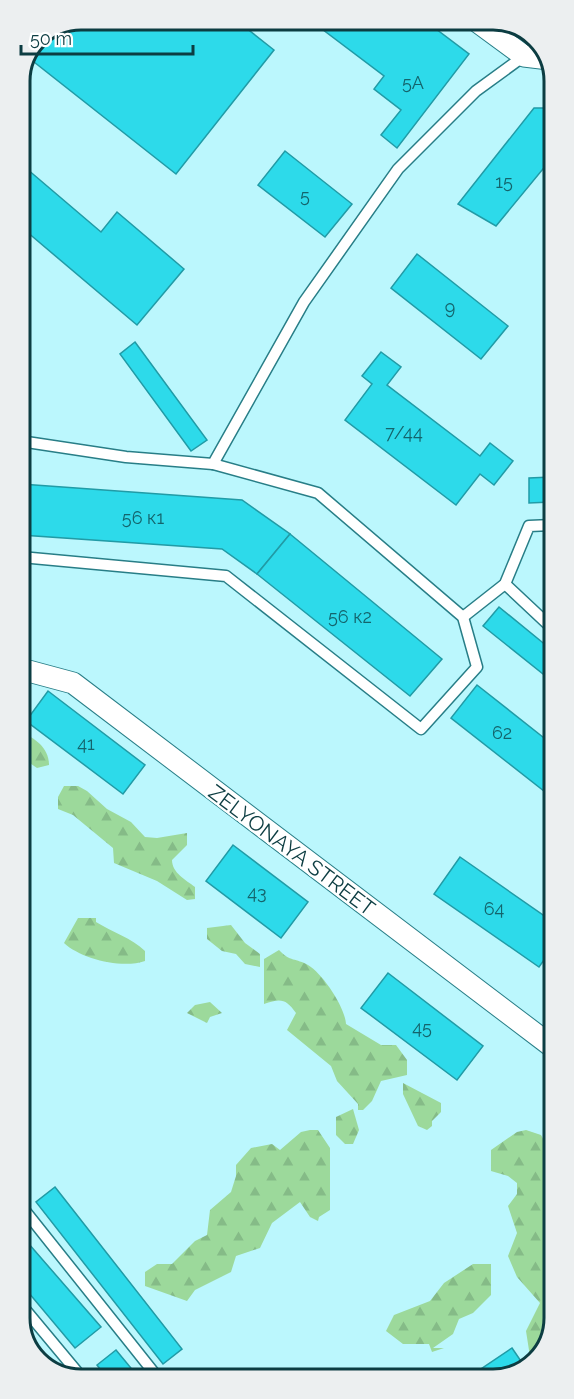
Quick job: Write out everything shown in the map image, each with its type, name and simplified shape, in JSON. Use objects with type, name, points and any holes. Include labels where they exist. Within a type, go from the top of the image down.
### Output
[{"type":"street","points":[[489,30],[524,56],[537,58]]},
{"type":"street","name":"ZELYONAYA STREET","points":[[30,671],[73,683],[544,1040]]},
{"type":"lane","points":[[213,464],[304,302],[398,169],[476,91],[524,56]]},
{"type":"lane","points":[[30,442],[126,457],[213,464],[318,493],[464,617],[477,667],[421,729],[226,576],[30,558]]},
{"type":"lane","points":[[464,617],[505,584],[529,525],[544,525]]},
{"type":"lane","points":[[505,584],[544,621]]},
{"type":"lane","points":[[30,1217],[151,1369]]},
{"type":"lane","points":[[30,1315],[75,1368]]},
{"type":"green space","points":[[30,736],[40,744],[47,754],[49,765],[37,768],[30,763]]},
{"type":"green space","points":[[64,786],[78,786],[87,791],[107,809],[131,822],[145,837],[157,838],[187,833],[187,845],[172,860],[174,869],[195,887],[195,899],[187,900],[157,881],[114,863],[113,848],[73,815],[58,809],[58,797]]},
{"type":"green space","points":[[78,918],[96,918],[96,922],[134,942],[145,951],[145,961],[114,963],[91,958],[71,949],[64,943]]},
{"type":"green space","points":[[231,925],[245,943],[260,954],[260,967],[245,964],[236,954],[222,951],[207,939],[207,928]]},
{"type":"green space","points":[[279,950],[314,969],[337,1000],[346,1024],[381,1045],[396,1045],[407,1060],[407,1075],[381,1081],[372,1101],[363,1110],[358,1110],[358,1104],[337,1081],[331,1066],[287,1030],[296,1013],[292,1008],[283,1001],[264,1004],[264,959]]},
{"type":"green space","points":[[210,1002],[222,1013],[210,1017],[207,1023],[187,1013],[195,1005]]},
{"type":"green space","points":[[403,1083],[441,1103],[441,1112],[427,1130],[418,1126],[403,1094]]},
{"type":"green space","points":[[353,1109],[359,1130],[353,1144],[345,1144],[336,1135],[336,1117]]},
{"type":"green space","points":[[318,1130],[330,1148],[330,1210],[319,1217],[318,1221],[310,1217],[300,1202],[272,1223],[260,1248],[236,1256],[231,1272],[195,1290],[187,1301],[145,1286],[145,1272],[157,1264],[172,1264],[195,1241],[207,1235],[210,1210],[231,1192],[236,1176],[236,1165],[251,1148],[272,1144],[280,1150],[301,1132]]},
{"type":"green space","points":[[526,1130],[541,1135],[544,1141],[544,1318],[539,1340],[529,1353],[526,1331],[540,1303],[517,1277],[508,1256],[517,1233],[508,1206],[517,1194],[517,1183],[508,1176],[491,1171],[491,1150],[517,1132]]},
{"type":"green space","points":[[473,1264],[491,1264],[491,1295],[473,1313],[459,1319],[453,1334],[433,1348],[444,1348],[432,1352],[429,1344],[403,1344],[386,1331],[394,1315],[430,1301],[444,1283]]},
{"type":"building","points":[[81,30],[249,30],[274,50],[176,174],[34,62],[41,50],[56,37]]},
{"type":"building","points":[[323,30],[437,30],[469,54],[397,148],[381,135],[401,110],[374,89],[384,76]]},
{"type":"building","points":[[534,108],[544,108],[544,168],[496,226],[458,204]]},
{"type":"building","points":[[285,151],[352,204],[325,237],[258,185]]},
{"type":"building","points":[[30,172],[101,232],[117,212],[184,269],[137,325],[30,234]]},
{"type":"building","points":[[417,254],[508,326],[481,359],[391,288]]},
{"type":"building","points":[[135,342],[207,440],[191,451],[120,354]]},
{"type":"building","points":[[381,352],[401,367],[387,385],[480,456],[490,443],[513,461],[494,485],[480,474],[456,505],[345,420],[372,384],[362,376]]},
{"type":"building","points":[[544,477],[544,502],[529,503],[529,478]]},
{"type":"building","points":[[30,485],[242,500],[290,534],[257,574],[222,549],[30,536]]},
{"type":"building","points":[[290,534],[442,659],[410,696],[257,574]]},
{"type":"building","points":[[499,607],[544,644],[544,675],[483,626]]},
{"type":"building","points":[[477,685],[544,738],[544,791],[451,718]]},
{"type":"building","points":[[48,691],[145,765],[123,794],[30,724],[30,716]]},
{"type":"building","points":[[233,845],[308,902],[281,938],[206,881]]},
{"type":"building","points":[[460,857],[544,916],[544,960],[539,967],[434,894]]},
{"type":"building","points":[[388,973],[483,1046],[457,1080],[361,1008]]},
{"type":"building","points":[[55,1187],[182,1349],[163,1364],[36,1202]]},
{"type":"building","points":[[30,1245],[101,1327],[75,1348],[30,1294]]},
{"type":"building","points":[[512,1348],[520,1360],[499,1369],[481,1369]]},
{"type":"building","points":[[116,1350],[132,1369],[100,1369],[97,1365]]}]
